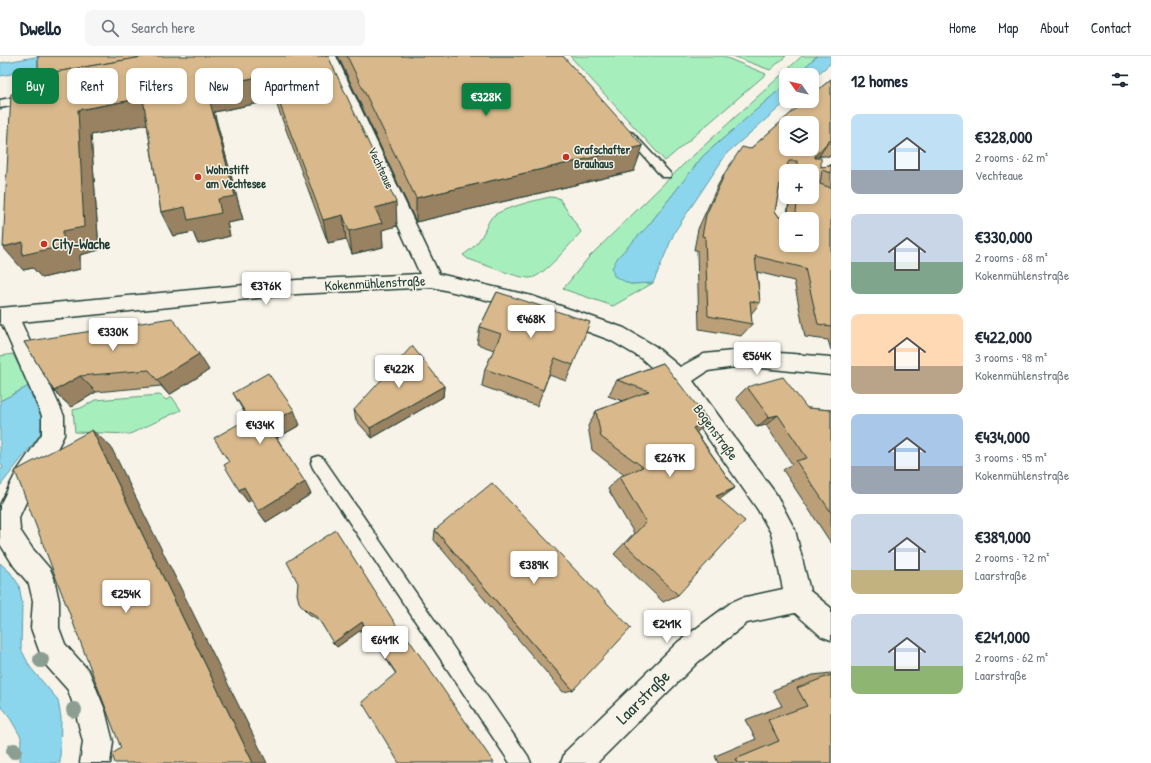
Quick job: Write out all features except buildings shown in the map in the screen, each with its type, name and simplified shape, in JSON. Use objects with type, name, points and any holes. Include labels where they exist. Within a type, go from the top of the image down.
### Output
[{"type":"street","name":"Vechteaue","points":[[329,56],[432,280]]},
{"type":"street","points":[[0,104],[12,102]]},
{"type":"street","points":[[819,167],[825,161]]},
{"type":"street","points":[[776,225],[779,204]]},
{"type":"street","name":"Kokenmühlenstraße","points":[[4,315],[297,287],[432,280],[532,303]]},
{"type":"street","name":"Bogenstraße","points":[[532,303],[617,334],[648,352],[679,379],[767,502],[783,530],[799,599]]},
{"type":"street","points":[[4,315],[53,416],[53,435],[43,454],[25,479],[7,517],[8,534],[22,556],[41,578],[46,601],[45,628],[54,653],[79,681],[90,710],[98,742],[95,763]]},
{"type":"street","points":[[679,379],[704,363],[742,358],[831,366]]},
{"type":"street","points":[[799,599],[831,626]]},
{"type":"street","name":"Laarstraße","points":[[576,763],[688,652],[741,611],[799,599]]},
{"type":"lane","points":[[623,127],[666,175]]},
{"type":"lane","points":[[318,463],[521,763]]},
{"type":"green space","points":[[570,56],[722,56],[766,74],[665,161]]},
{"type":"green space","points":[[733,56],[786,56],[770,70]]},
{"type":"green space","points":[[802,56],[817,56],[804,68],[789,68]]},
{"type":"green space","points":[[779,77],[779,90],[703,156],[648,226],[618,257],[630,284],[653,283],[613,306],[563,289],[589,257],[684,164]]},
{"type":"green space","points":[[550,197],[559,198],[581,232],[543,272],[531,278],[525,278],[468,259],[463,255],[478,242],[491,218],[501,211]]},
{"type":"green space","points":[[13,354],[29,386],[0,401],[0,356]]},
{"type":"green space","points":[[160,395],[166,400],[172,397],[181,410],[130,434],[75,432],[73,410],[81,408],[95,400]]},
{"type":"water","points":[[41,56],[110,56],[44,68],[12,68],[12,74],[0,76],[0,63]]},
{"type":"water","points":[[817,56],[831,56],[831,63],[819,73],[819,68],[804,68]]},
{"type":"water","points":[[779,90],[779,108],[727,153],[675,231],[653,283],[630,284],[614,276],[612,268],[618,257],[648,226],[703,156]]},
{"type":"water","points":[[29,386],[43,419],[40,435],[0,486],[0,470],[3,468],[0,462],[0,401]]},
{"type":"water","points":[[0,563],[10,572],[19,585],[22,603],[21,649],[30,667],[58,700],[61,718],[60,763],[20,763],[21,737],[7,713],[0,705]]},
{"type":"place","name":"Grafschafter Brauhaus","points":[[566,157]]},
{"type":"place","name":"Wohnstift am Vechtesee","points":[[198,177]]},
{"type":"place","name":"City-Wache","points":[[44,244]]}]
